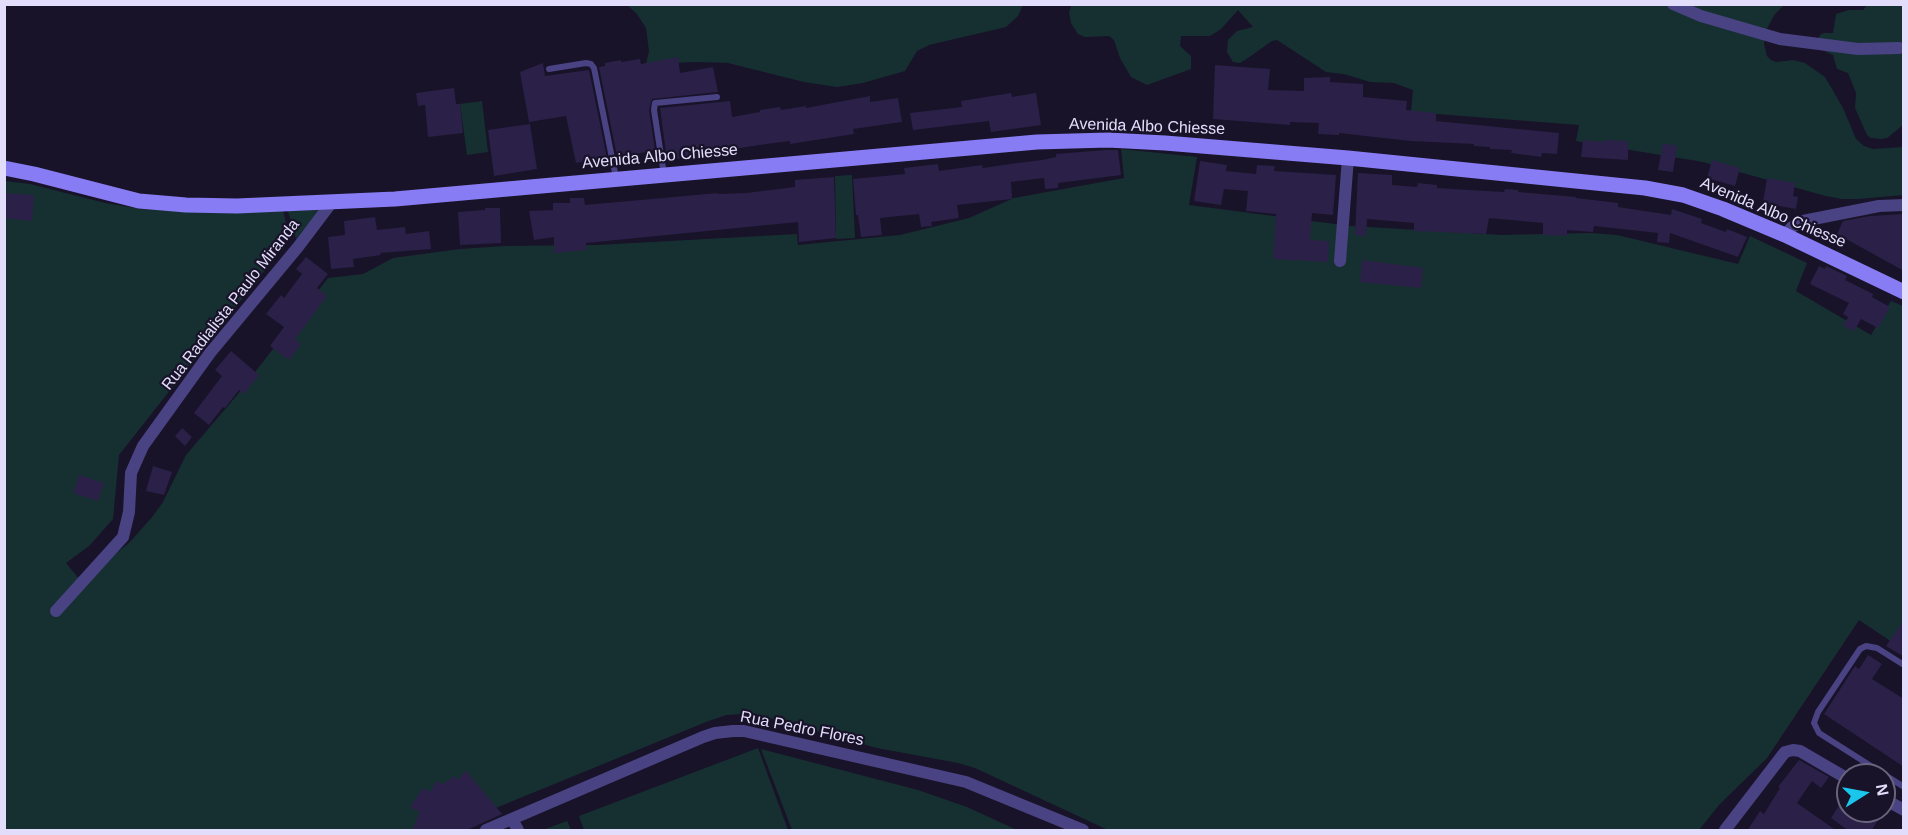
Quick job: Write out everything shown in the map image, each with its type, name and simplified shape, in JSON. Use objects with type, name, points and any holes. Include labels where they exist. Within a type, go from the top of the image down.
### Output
[{"type":"street","points":[[1673,4],[1701,16],[1754,32],[1803,43],[1858,49],[1899,48]]},
{"type":"street","name":"Avenida Albo Chiesse","points":[[4,168],[118,196],[168,204],[237,206],[395,199],[1037,142],[1108,140],[1165,143],[1348,158],[1655,189],[1693,198],[1785,235],[1904,292]]},
{"type":"street","points":[[1340,261],[1348,158]]},
{"type":"street","name":"Rua Radialista Paulo Miranda","points":[[56,611],[123,537],[129,512],[131,473],[143,446],[210,353],[298,247],[332,202]]},
{"type":"street","points":[[1785,235],[1803,220],[1879,206],[1904,205]]},
{"type":"street","name":"Rua Pedro Flores","points":[[486,831],[703,737],[733,731],[744,731],[966,782],[1083,831]]},
{"type":"street","points":[[1725,831],[1785,752],[1792,750],[1800,752],[1836,772]]},
{"type":"street","points":[[512,819],[518,831]]},
{"type":"lane","points":[[549,69],[586,63],[594,68],[616,179]]},
{"type":"lane","points":[[664,175],[655,104],[717,97]]},
{"type":"lane","points":[[1904,665],[1877,648],[1866,646],[1860,649],[1818,712],[1814,723],[1819,733],[1904,787]]},
{"type":"green space","points":[[1072,4],[1784,5],[1775,14],[1765,32],[1764,44],[1767,56],[1776,62],[1793,60],[1805,63],[1825,77],[1843,108],[1856,139],[1864,146],[1873,149],[1903,147],[1903,195],[1859,199],[1826,196],[1703,162],[1576,141],[1579,125],[1411,112],[1413,90],[1394,83],[1370,82],[1344,74],[1326,72],[1277,40],[1240,63],[1233,62],[1227,52],[1228,40],[1237,31],[1253,27],[1238,10],[1221,29],[1210,36],[1181,36],[1180,46],[1191,56],[1191,69],[1147,85],[1131,77],[1120,58],[1114,40],[1109,36],[1085,37],[1078,34],[1071,23],[1069,12]]},
{"type":"green space","points":[[627,5],[1023,5],[1018,16],[1006,27],[929,45],[917,51],[905,71],[863,83],[837,87],[804,82],[728,63],[646,64],[649,51],[646,28],[637,14]]},
{"type":"green space","points":[[1867,5],[1903,5],[1903,125],[1887,138],[1881,139],[1867,135],[1855,108],[1856,93],[1848,73],[1837,69],[1833,55],[1822,50],[1818,39],[1824,33],[1833,33],[1836,14],[1849,10],[1863,10]]},
{"type":"green space","points":[[482,101],[488,152],[467,155],[460,104]]},
{"type":"green space","points":[[1121,149],[1197,157],[1189,205],[1350,226],[1502,235],[1591,233],[1617,235],[1738,264],[1750,236],[1807,263],[1796,291],[1871,335],[1891,301],[1903,306],[1903,624],[1892,642],[1859,620],[1767,758],[1719,805],[1699,830],[1108,830],[975,768],[877,748],[766,717],[742,714],[726,715],[706,722],[498,807],[460,830],[5,830],[5,181],[30,184],[105,203],[141,209],[192,212],[283,211],[290,238],[119,455],[113,519],[89,546],[66,563],[81,581],[129,543],[153,516],[163,502],[186,455],[238,394],[328,278],[363,274],[393,258],[460,249],[598,245],[797,234],[798,245],[900,235],[969,218],[1014,198],[1124,178]]},
{"type":"green space","points":[[852,175],[855,238],[836,239],[835,176]]},
{"type":"green space","points":[[320,210],[296,239],[288,211]]},
{"type":"green space","points":[[758,748],[788,830],[584,830],[579,816]]},
{"type":"green space","points":[[761,749],[918,790],[967,807],[1017,830],[792,830]]},
{"type":"green space","points":[[567,821],[571,830],[543,830]]},
{"type":"building","points":[[678,57],[680,73],[713,67],[718,92],[652,99],[649,110],[655,150],[623,157],[623,155],[617,156],[599,67],[605,66],[605,63],[621,60],[621,62],[640,59],[641,64]]},
{"type":"building","points":[[543,63],[545,76],[589,70],[607,158],[576,163],[566,116],[529,122],[520,72]]},
{"type":"building","points":[[1215,65],[1270,69],[1268,90],[1304,91],[1304,78],[1330,77],[1330,82],[1363,84],[1363,97],[1407,101],[1406,110],[1436,113],[1436,121],[1559,133],[1557,154],[1542,153],[1541,157],[1511,153],[1512,150],[1474,146],[1474,144],[1410,141],[1339,133],[1339,135],[1318,134],[1319,123],[1290,122],[1290,125],[1213,119]]},
{"type":"building","points":[[454,88],[456,104],[460,104],[463,133],[428,137],[425,105],[418,106],[416,93]]},
{"type":"building","points":[[1011,93],[1012,97],[1036,93],[1041,125],[991,132],[989,121],[913,130],[910,113],[962,107],[961,101]]},
{"type":"building","points":[[870,96],[870,102],[898,98],[902,122],[853,129],[854,134],[790,144],[790,141],[766,144],[734,149],[734,152],[667,160],[660,108],[730,101],[732,117],[760,112],[760,110],[780,107],[781,110],[806,106],[806,108]]},
{"type":"building","points":[[530,124],[537,169],[494,176],[488,130]]},
{"type":"building","points":[[1583,140],[1628,141],[1628,160],[1581,157]]},
{"type":"building","points":[[1663,143],[1677,146],[1673,172],[1658,170]]},
{"type":"building","points":[[1118,150],[1121,175],[1058,183],[1058,188],[1045,189],[1044,178],[1011,182],[1012,199],[957,205],[959,218],[931,222],[932,226],[921,227],[919,214],[880,218],[882,235],[861,237],[858,215],[856,215],[853,179],[905,174],[904,168],[938,164],[939,171],[982,165],[983,168],[1042,160],[1056,157],[1056,154]]},
{"type":"building","points":[[1712,160],[1740,168],[1735,186],[1707,178]]},
{"type":"building","points":[[1200,161],[1227,165],[1226,171],[1256,174],[1257,165],[1275,166],[1274,171],[1336,175],[1333,215],[1312,213],[1310,240],[1329,241],[1328,262],[1273,259],[1276,214],[1246,211],[1248,191],[1224,189],[1221,205],[1194,201]]},
{"type":"building","points":[[1358,173],[1392,175],[1392,185],[1417,187],[1418,183],[1437,185],[1437,188],[1504,192],[1505,189],[1518,190],[1518,192],[1618,203],[1618,207],[1671,215],[1672,209],[1702,219],[1701,223],[1726,232],[1727,229],[1747,237],[1738,257],[1670,233],[1669,243],[1657,242],[1658,233],[1594,226],[1593,232],[1567,230],[1567,236],[1543,235],[1543,223],[1489,218],[1486,234],[1414,231],[1414,223],[1367,219],[1366,236],[1355,235]]},
{"type":"building","points":[[834,177],[836,238],[799,242],[798,222],[586,243],[586,250],[554,253],[554,237],[534,240],[529,211],[553,210],[553,203],[570,203],[570,198],[584,198],[585,205],[718,193],[746,193],[795,187],[795,180]]},
{"type":"building","points":[[1767,178],[1795,183],[1793,196],[1798,197],[1796,209],[1763,203]]},
{"type":"building","points":[[4,193],[34,195],[32,221],[4,218]]},
{"type":"building","points":[[485,208],[500,208],[501,243],[460,245],[458,212],[485,210]]},
{"type":"building","points":[[1904,214],[1904,271],[1837,234],[1843,221],[1870,216]]},
{"type":"building","points":[[375,217],[377,230],[405,227],[406,234],[429,231],[431,249],[380,253],[381,255],[353,259],[354,267],[331,269],[328,237],[345,235],[344,221]]},
{"type":"building","points":[[306,257],[328,274],[317,288],[327,296],[295,339],[301,344],[289,360],[270,346],[284,327],[266,314],[281,295],[284,298],[302,274],[296,269]]},
{"type":"building","points":[[1362,260],[1423,268],[1421,288],[1360,282]]},
{"type":"building","points":[[1819,266],[1825,269],[1826,266],[1847,276],[1845,280],[1873,294],[1872,297],[1890,307],[1878,328],[1861,319],[1854,331],[1843,326],[1848,317],[1843,314],[1849,303],[1810,284]]},
{"type":"building","points":[[231,351],[259,375],[244,394],[239,390],[209,425],[194,413],[222,376],[215,370]]},
{"type":"building","points":[[182,428],[192,437],[185,446],[175,436]]},
{"type":"building","points":[[153,466],[172,472],[164,495],[146,491]]},
{"type":"building","points":[[79,475],[104,483],[98,501],[73,493]]},
{"type":"building","points":[[1904,620],[1904,657],[1886,646]]},
{"type":"building","points":[[1868,655],[1882,664],[1872,679],[1904,699],[1904,767],[1824,714],[1855,666],[1859,669]]},
{"type":"building","points":[[1799,760],[1829,777],[1821,788],[1812,781],[1797,803],[1837,831],[1747,831],[1760,811],[1764,814],[1780,788],[1778,787]]},
{"type":"building","points":[[466,771],[502,814],[465,831],[412,831],[420,812],[410,807],[423,788],[430,792],[437,781],[443,784],[454,776],[457,780]]},
{"type":"building","points":[[1836,810],[1836,822],[1831,818]]},
{"type":"building","points":[[1838,823],[1876,823],[1871,831],[1849,831]]}]
